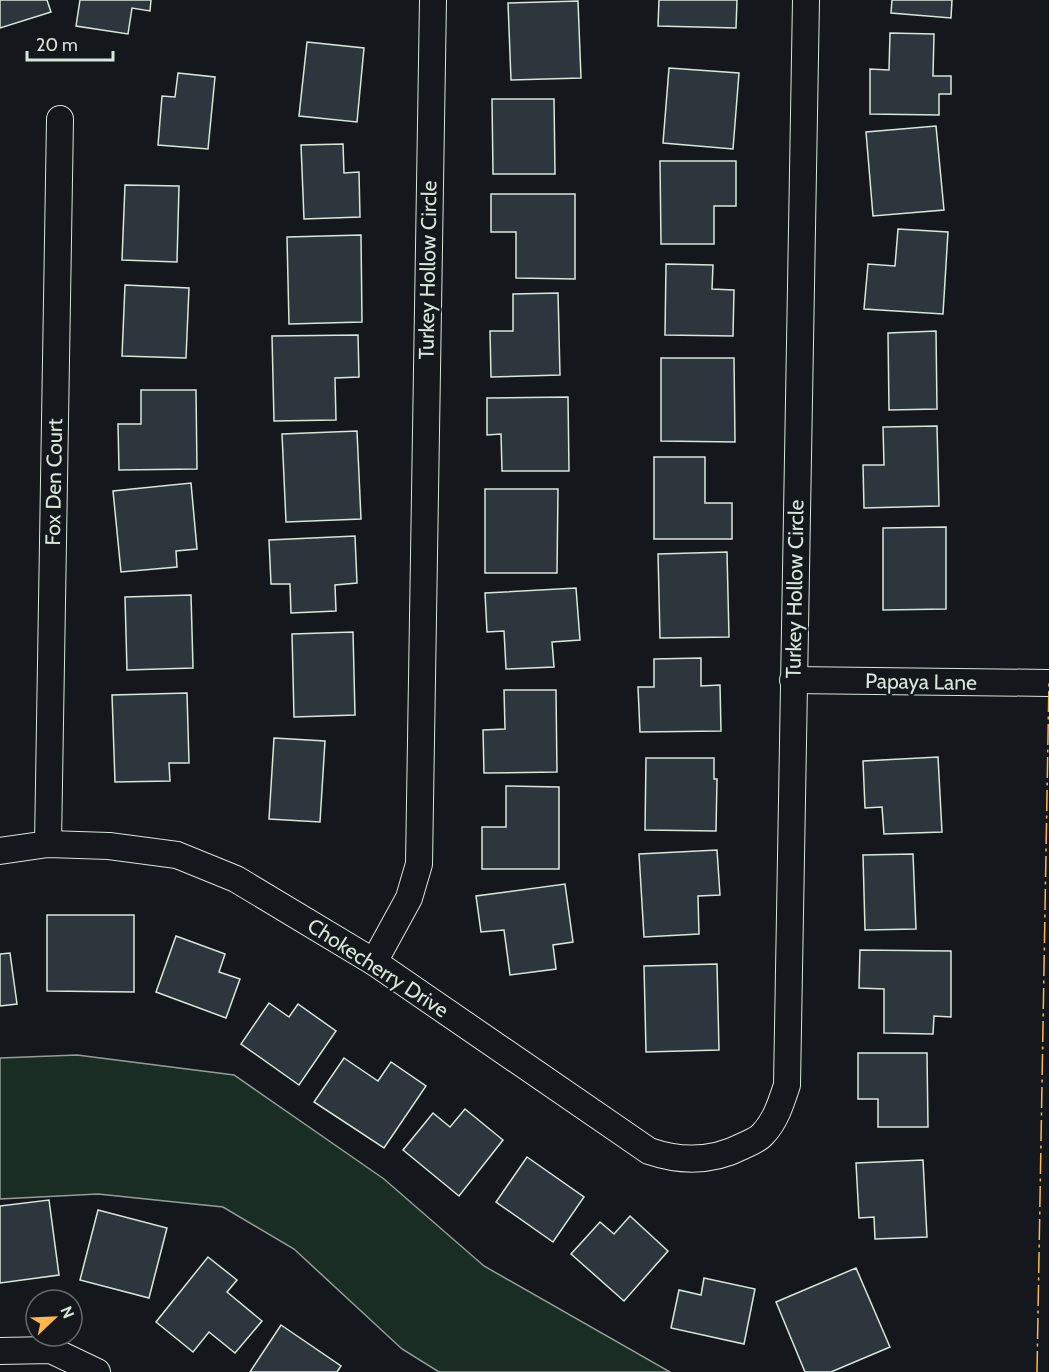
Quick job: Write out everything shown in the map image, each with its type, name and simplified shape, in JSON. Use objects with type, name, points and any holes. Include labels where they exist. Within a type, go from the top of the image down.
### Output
[{"type":"street","name":"Turkey Hollow Circle","points":[[374,962],[409,898],[418,864],[433,0]]},
{"type":"street","name":"Turkey Hollow Circle","points":[[730,1153],[762,1136],[778,1112],[787,1085],[806,0]]},
{"type":"street","name":"Fox Den Court","points":[[48,844],[60,119]]},
{"type":"street","name":"Papaya Lane","points":[[793,680],[1049,683]]},
{"type":"street","name":"Chokecherry Drive","points":[[0,851],[48,844],[109,846],[177,855],[236,879],[374,962],[649,1151],[667,1157],[703,1160],[730,1153]]},
{"type":"street","points":[[0,1351],[51,1350],[97,1372]]},
{"type":"green space","points":[[77,1055],[234,1075],[384,1179],[484,1266],[670,1372],[439,1372],[402,1349],[294,1249],[223,1207],[98,1194],[0,1199],[0,1058]]},
{"type":"building","points":[[0,0],[47,0],[51,12],[0,28]]},
{"type":"building","points":[[80,0],[151,0],[150,11],[132,8],[128,34],[76,26]]},
{"type":"building","points":[[659,0],[737,0],[736,28],[658,26]]},
{"type":"building","points":[[892,0],[952,0],[951,18],[891,13]]},
{"type":"building","points":[[578,1],[581,78],[511,80],[508,3]]},
{"type":"building","points":[[890,33],[934,34],[933,76],[951,76],[951,94],[939,94],[939,115],[870,114],[870,69],[889,70]]},
{"type":"building","points":[[307,42],[364,48],[357,122],[299,116]]},
{"type":"building","points":[[669,68],[739,73],[733,149],[663,143]]},
{"type":"building","points":[[178,73],[215,77],[208,149],[158,145],[162,96],[175,97]]},
{"type":"building","points":[[492,99],[554,99],[555,174],[493,174]]},
{"type":"building","points":[[936,126],[944,210],[873,216],[866,132]]},
{"type":"building","points":[[343,144],[344,173],[359,172],[360,217],[304,219],[301,145]]},
{"type":"building","points":[[660,161],[736,161],[736,206],[714,206],[714,244],[661,244]]},
{"type":"building","points":[[125,185],[179,186],[177,262],[122,260]]},
{"type":"building","points":[[491,194],[575,194],[575,279],[516,278],[516,232],[491,232]]},
{"type":"building","points":[[898,229],[948,232],[943,314],[864,309],[868,264],[895,266]]},
{"type":"building","points":[[361,235],[362,322],[289,324],[287,237]]},
{"type":"building","points":[[666,264],[713,265],[712,289],[734,290],[733,336],[665,335]]},
{"type":"building","points":[[125,285],[189,288],[186,358],[122,356]]},
{"type":"building","points":[[558,293],[560,375],[491,377],[490,331],[513,331],[513,294]]},
{"type":"building","points":[[936,331],[937,409],[889,410],[888,333]]},
{"type":"building","points":[[358,335],[359,377],[335,378],[336,420],[274,421],[272,336]]},
{"type":"building","points":[[661,358],[734,358],[735,442],[661,441]]},
{"type":"building","points":[[141,390],[196,390],[197,469],[119,470],[118,424],[141,424]]},
{"type":"building","points":[[568,397],[569,471],[502,471],[501,434],[487,435],[487,398]]},
{"type":"building","points":[[937,426],[939,506],[864,508],[863,465],[884,465],[883,427]]},
{"type":"building","points":[[357,431],[361,519],[286,522],[282,434]]},
{"type":"building","points":[[654,457],[705,457],[705,503],[732,503],[732,539],[654,539]]},
{"type":"building","points":[[191,483],[197,549],[176,551],[177,567],[121,572],[113,491]]},
{"type":"building","points":[[485,489],[558,489],[557,573],[485,573]]},
{"type":"building","points":[[946,527],[946,609],[883,610],[883,528]]},
{"type":"building","points":[[355,536],[357,583],[335,585],[336,611],[291,613],[290,584],[271,584],[269,540]]},
{"type":"building","points":[[727,552],[729,637],[660,638],[658,554]]},
{"type":"building","points":[[576,588],[580,640],[552,642],[554,667],[506,669],[504,631],[487,632],[485,593]]},
{"type":"building","points":[[191,595],[193,668],[127,670],[125,597]]},
{"type":"building","points":[[353,632],[355,715],[294,717],[292,634]]},
{"type":"building","points":[[701,658],[701,686],[720,685],[721,731],[640,732],[638,687],[654,687],[654,659]]},
{"type":"building","points":[[504,690],[556,690],[557,772],[484,773],[483,730],[505,729]]},
{"type":"building","points":[[187,693],[189,763],[169,763],[170,781],[115,782],[112,695]]},
{"type":"building","points":[[274,738],[325,741],[320,822],[269,819]]},
{"type":"building","points":[[938,757],[942,832],[884,834],[882,807],[865,808],[863,761]]},
{"type":"building","points":[[646,758],[714,758],[714,779],[717,779],[716,831],[645,830]]},
{"type":"building","points":[[506,786],[559,787],[559,869],[482,869],[482,827],[506,827]]},
{"type":"building","points":[[717,850],[720,895],[698,896],[699,934],[644,937],[639,854]]},
{"type":"building","points":[[913,854],[916,929],[865,930],[863,855]]},
{"type":"building","points":[[565,884],[573,942],[553,945],[556,969],[510,975],[504,930],[481,932],[476,896]]},
{"type":"building","points":[[47,915],[134,915],[134,992],[47,991]]},
{"type":"building","points":[[176,936],[225,954],[219,972],[240,979],[226,1018],[156,992]]},
{"type":"building","points":[[860,950],[951,951],[951,1017],[934,1016],[933,1034],[884,1033],[884,989],[859,988]]},
{"type":"building","points":[[10,953],[17,1004],[0,1006],[0,954]]},
{"type":"building","points":[[717,964],[719,1050],[646,1052],[644,966]]},
{"type":"building","points":[[269,1003],[289,1017],[298,1004],[336,1031],[299,1085],[241,1044]]},
{"type":"building","points":[[858,1053],[927,1053],[928,1127],[878,1127],[878,1099],[858,1099]]},
{"type":"building","points":[[344,1058],[378,1081],[391,1062],[426,1086],[384,1148],[314,1102]]},
{"type":"building","points":[[465,1109],[503,1140],[459,1196],[403,1150],[433,1113],[450,1127]]},
{"type":"building","points":[[527,1157],[584,1197],[553,1242],[496,1202]]},
{"type":"building","points":[[923,1160],[927,1237],[875,1239],[874,1217],[859,1218],[856,1163]]},
{"type":"building","points":[[49,1200],[59,1275],[0,1283],[0,1206]]},
{"type":"building","points":[[98,1210],[167,1228],[149,1298],[80,1280]]},
{"type":"building","points":[[630,1216],[668,1251],[624,1301],[571,1254],[600,1222],[614,1234]]},
{"type":"building","points":[[208,1257],[237,1280],[227,1292],[262,1321],[235,1353],[209,1332],[193,1352],[156,1322]]},
{"type":"building","points":[[856,1268],[890,1347],[831,1372],[805,1372],[776,1302]]},
{"type":"building","points":[[704,1278],[755,1289],[744,1344],[671,1328],[679,1290],[701,1295]]},
{"type":"building","points":[[281,1325],[341,1366],[337,1372],[250,1372]]},
{"type":"power","points":[[1037,1372],[1049,680]]}]
